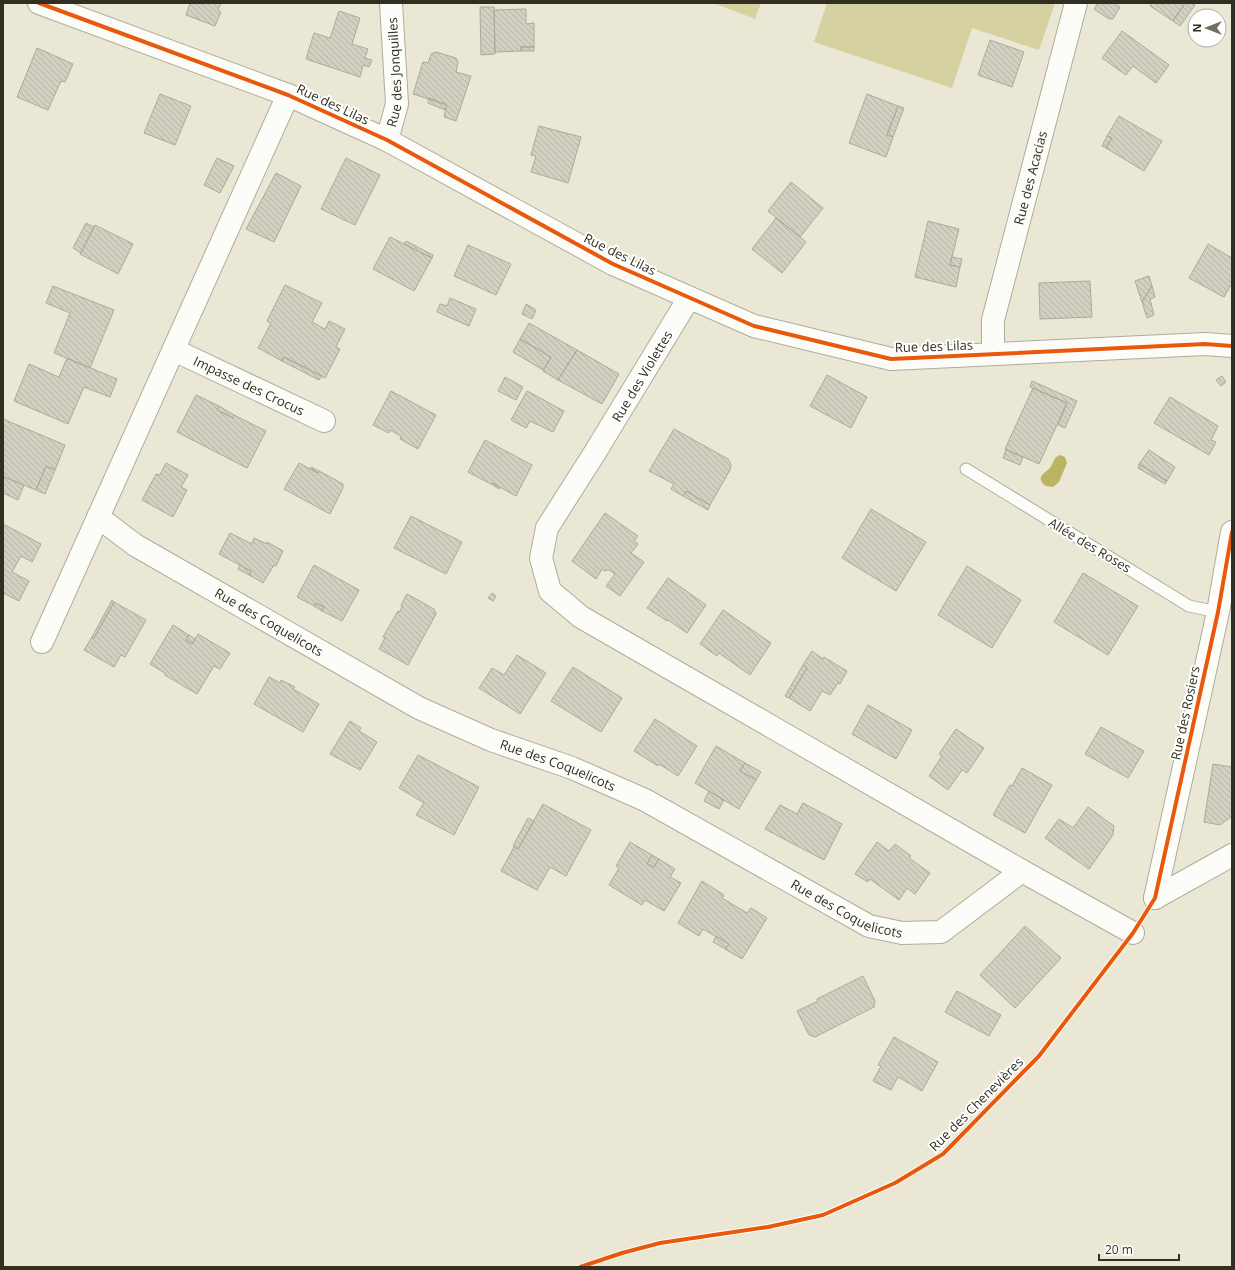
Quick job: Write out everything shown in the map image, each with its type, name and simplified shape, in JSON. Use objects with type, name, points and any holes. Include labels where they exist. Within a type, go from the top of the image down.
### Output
[{"type":"street","name":"Rue des Lilas","points":[[39,3],[288,95],[387,140],[613,264],[754,326],[891,359],[1205,344],[1232,346]]},
{"type":"street","name":"Rue des Jonquilles","points":[[387,140],[397,104],[391,3]]},
{"type":"street","name":"Rue des Acacias","points":[[993,354],[993,320],[1076,3]]},
{"type":"street","points":[[42,642],[288,95]]},
{"type":"street","name":"Rue des Violettes","points":[[689,298],[547,528],[541,558],[550,591],[581,617],[1022,871],[1133,933]]},
{"type":"street","name":"Impasse des Crocus","points":[[174,350],[324,421]]},
{"type":"street","name":"Rue des Coquelicots","points":[[98,517],[136,545],[419,708],[491,740],[572,768],[644,800],[869,926],[902,933],[941,932],[1022,871]]},
{"type":"street","name":"Rue des Rosiers","points":[[1232,532],[1218,612],[1155,898],[1232,855]]},
{"type":"lane","name":"Allée des Roses","points":[[966,469],[1189,606],[1218,612]]},
{"type":"shaded area","points":[[713,3],[761,3],[755,19]]},
{"type":"shaded area","points":[[827,3],[1055,3],[1039,50],[972,28],[952,88],[814,42]]},
{"type":"shaded area","points":[[1060,455],[1065,457],[1067,463],[1059,482],[1053,487],[1046,486],[1041,478],[1050,468],[1056,457]]},
{"type":"building","points":[[190,3],[221,3],[218,10],[221,12],[215,26],[186,15]]},
{"type":"building","points":[[1098,3],[1115,3],[1120,7],[1113,19],[1109,19],[1094,9]]},
{"type":"building","points":[[1152,3],[1185,3],[1173,21],[1150,6]]},
{"type":"building","points":[[1185,3],[1195,5],[1193,8],[1187,8],[1187,16],[1180,26],[1173,21]]},
{"type":"building","points":[[480,7],[494,7],[495,54],[481,55]]},
{"type":"building","points":[[526,9],[526,24],[534,23],[534,47],[521,47],[521,51],[495,52],[494,10]]},
{"type":"building","points":[[339,11],[360,18],[352,44],[368,49],[365,58],[372,60],[369,67],[363,65],[360,77],[306,59],[314,33],[330,38]]},
{"type":"building","points":[[1122,31],[1169,65],[1156,83],[1133,66],[1126,75],[1102,58]]},
{"type":"building","points":[[990,40],[1024,52],[1012,87],[978,75]]},
{"type":"building","points":[[521,47],[534,47],[534,51],[521,51]]},
{"type":"building","points":[[37,48],[73,64],[65,82],[61,81],[48,110],[17,97]]},
{"type":"building","points":[[436,52],[456,58],[458,62],[456,72],[471,76],[456,121],[444,117],[447,105],[413,94],[423,62],[428,63],[431,54]]},
{"type":"building","points":[[160,94],[191,106],[175,145],[144,133]]},
{"type":"building","points":[[867,94],[898,106],[887,135],[893,137],[886,157],[849,143]]},
{"type":"building","points":[[429,98],[447,105],[445,110],[428,103]]},
{"type":"building","points":[[898,106],[904,108],[893,137],[887,135]]},
{"type":"building","points":[[1119,116],[1162,141],[1144,171],[1106,148],[1112,138],[1107,136]]},
{"type":"building","points":[[539,126],[581,137],[568,183],[531,172],[536,156],[531,155]]},
{"type":"building","points":[[1107,136],[1112,138],[1106,148],[1102,146]]},
{"type":"building","points":[[217,158],[234,166],[220,193],[204,185]]},
{"type":"building","points":[[346,158],[380,175],[355,225],[321,209]]},
{"type":"building","points":[[276,173],[301,186],[274,242],[246,229]]},
{"type":"building","points":[[791,182],[823,208],[800,237],[768,211]]},
{"type":"building","points":[[776,218],[806,242],[782,273],[752,249]]},
{"type":"building","points":[[928,221],[959,229],[950,265],[960,267],[956,287],[915,277]]},
{"type":"building","points":[[86,223],[94,227],[81,253],[73,248]]},
{"type":"building","points":[[95,225],[133,244],[118,274],[80,254]]},
{"type":"building","points":[[390,237],[432,258],[414,291],[373,269]]},
{"type":"building","points":[[406,241],[433,255],[432,258],[404,244]]},
{"type":"building","points":[[1208,244],[1232,258],[1232,283],[1224,297],[1189,278]]},
{"type":"building","points":[[468,245],[511,264],[496,295],[454,276]]},
{"type":"building","points":[[952,257],[962,259],[960,267],[950,265]]},
{"type":"building","points":[[1149,276],[1152,286],[1142,302],[1135,281]]},
{"type":"building","points":[[1090,281],[1092,317],[1040,319],[1039,283]]},
{"type":"building","points":[[285,285],[322,303],[312,322],[325,329],[329,321],[345,329],[336,347],[340,349],[325,378],[284,357],[282,361],[258,348],[271,323],[267,321]]},
{"type":"building","points":[[53,286],[114,310],[90,368],[54,353],[70,313],[46,303]]},
{"type":"building","points":[[1152,286],[1155,297],[1150,299],[1154,315],[1147,318],[1142,302]]},
{"type":"building","points":[[450,298],[476,309],[469,326],[437,312],[440,304],[447,306]]},
{"type":"building","points":[[526,304],[536,310],[532,319],[522,314]]},
{"type":"building","points":[[529,323],[577,350],[558,380],[543,371],[551,357],[520,339]]},
{"type":"building","points":[[520,339],[551,357],[543,370],[513,352]]},
{"type":"building","points":[[577,350],[619,374],[602,404],[558,380]]},
{"type":"building","points":[[284,357],[322,376],[319,380],[282,361]]},
{"type":"building","points":[[67,358],[117,379],[110,397],[84,387],[68,424],[14,401],[29,364],[59,377]]},
{"type":"building","points":[[827,375],[867,397],[851,428],[810,406]]},
{"type":"building","points":[[1222,376],[1226,382],[1221,386],[1216,380]]},
{"type":"building","points":[[505,377],[523,387],[516,400],[498,391]]},
{"type":"building","points":[[1032,381],[1077,401],[1065,428],[1058,425],[1067,403],[1030,387]]},
{"type":"building","points":[[1033,388],[1067,403],[1039,464],[1005,449]]},
{"type":"building","points":[[391,391],[436,415],[418,449],[400,439],[401,436],[390,430],[389,433],[373,425]]},
{"type":"building","points":[[527,391],[564,411],[553,432],[530,421],[526,428],[511,420]]},
{"type":"building","points":[[196,395],[219,406],[217,410],[233,418],[234,415],[266,431],[247,468],[177,432]]},
{"type":"building","points":[[1170,397],[1218,426],[1211,440],[1216,442],[1209,455],[1154,423]]},
{"type":"building","points":[[219,406],[234,415],[233,418],[217,410]]},
{"type":"building","points":[[3,419],[65,445],[55,470],[46,466],[36,490],[4,477],[3,480]]},
{"type":"building","points":[[674,429],[728,459],[730,462],[730,470],[710,505],[686,491],[683,496],[671,489],[674,484],[649,471]]},
{"type":"building","points":[[485,440],[532,465],[516,496],[468,472]]},
{"type":"building","points":[[1006,450],[1023,457],[1020,465],[1003,458]]},
{"type":"building","points":[[1149,450],[1175,467],[1167,481],[1139,464]]},
{"type":"building","points":[[166,463],[188,475],[181,487],[187,490],[173,517],[142,500],[156,474],[160,475]]},
{"type":"building","points":[[299,463],[318,473],[319,471],[343,484],[343,488],[330,514],[284,489]]},
{"type":"building","points":[[1139,464],[1167,481],[1165,484],[1138,468]]},
{"type":"building","points":[[46,466],[55,470],[45,494],[36,490]]},
{"type":"building","points":[[311,467],[319,471],[318,473],[310,469]]},
{"type":"building","points":[[4,477],[24,485],[18,500],[3,493]]},
{"type":"building","points":[[492,483],[500,487],[499,489],[491,484]]},
{"type":"building","points":[[686,491],[710,505],[708,510],[683,496]]},
{"type":"building","points":[[871,509],[926,542],[896,591],[842,558]]},
{"type":"building","points":[[605,513],[638,536],[634,541],[638,544],[631,553],[644,562],[620,596],[606,586],[615,574],[609,570],[604,571],[602,569],[596,579],[572,561]]},
{"type":"building","points":[[411,516],[462,542],[446,574],[394,548]]},
{"type":"building","points":[[3,524],[41,544],[32,562],[21,556],[12,572],[29,581],[19,601],[3,593]]},
{"type":"building","points":[[230,533],[252,544],[254,538],[267,544],[267,542],[283,551],[276,566],[274,565],[263,583],[249,575],[251,571],[219,554]]},
{"type":"building","points":[[240,565],[251,571],[249,575],[238,569]]},
{"type":"building","points":[[314,565],[359,590],[342,621],[322,611],[324,607],[316,603],[314,606],[297,597]]},
{"type":"building","points":[[967,566],[1021,600],[992,648],[938,615]]},
{"type":"building","points":[[1083,573],[1138,606],[1108,655],[1054,622]]},
{"type":"building","points":[[668,578],[706,605],[687,633],[647,608]]},
{"type":"building","points":[[492,593],[496,596],[493,601],[488,598]]},
{"type":"building","points":[[407,594],[434,609],[436,614],[408,665],[379,649],[385,638],[383,637],[398,611],[399,613],[402,607],[401,605]]},
{"type":"building","points":[[112,600],[114,602],[94,638],[92,637]]},
{"type":"building","points":[[114,602],[146,620],[125,657],[121,655],[114,667],[84,650],[92,637],[94,638]]},
{"type":"building","points":[[316,603],[324,607],[322,611],[314,606]]},
{"type":"building","points":[[723,610],[771,643],[750,675],[719,653],[717,656],[700,644]]},
{"type":"building","points":[[173,625],[189,635],[186,640],[192,644],[198,634],[230,653],[220,669],[214,666],[197,694],[165,675],[165,673],[150,664]]},
{"type":"building","points":[[189,635],[195,639],[192,644],[186,640]]},
{"type":"building","points":[[812,651],[823,659],[824,657],[847,671],[840,684],[838,683],[830,695],[822,691],[810,711],[789,698],[807,668],[803,665]]},
{"type":"building","points":[[517,655],[546,673],[520,714],[479,688],[492,668],[504,675]]},
{"type":"building","points":[[803,665],[807,668],[789,698],[785,696]]},
{"type":"building","points":[[573,667],[622,698],[601,732],[551,701]]},
{"type":"building","points":[[269,677],[280,683],[281,680],[295,687],[293,689],[319,704],[303,732],[254,704]]},
{"type":"building","points":[[868,705],[912,730],[896,759],[852,734]]},
{"type":"building","points":[[655,719],[697,746],[678,776],[634,751]]},
{"type":"building","points":[[350,721],[361,728],[359,731],[377,742],[360,770],[330,754]]},
{"type":"building","points":[[1101,727],[1144,751],[1128,778],[1085,754]]},
{"type":"building","points":[[956,729],[984,748],[967,773],[962,770],[948,790],[929,776],[942,756],[939,754]]},
{"type":"building","points":[[716,746],[745,763],[740,771],[756,780],[739,809],[695,783]]},
{"type":"building","points":[[418,755],[479,787],[454,835],[416,815],[424,803],[399,788]]},
{"type":"building","points":[[745,763],[761,772],[756,780],[740,771]]},
{"type":"building","points":[[1213,764],[1232,767],[1232,816],[1220,825],[1204,822]]},
{"type":"building","points":[[1022,768],[1052,785],[1025,833],[993,815],[1010,785],[1012,786]]},
{"type":"building","points":[[709,791],[724,800],[719,809],[704,801]]},
{"type":"building","points":[[803,803],[842,824],[824,860],[765,829],[780,805],[797,814]]},
{"type":"building","points":[[543,804],[591,830],[566,876],[550,867],[537,890],[501,871],[514,847],[518,849]]},
{"type":"building","points":[[1088,807],[1114,826],[1113,835],[1089,869],[1045,838],[1059,819],[1073,828]]},
{"type":"building","points":[[528,818],[534,821],[518,849],[513,846]]},
{"type":"building","points":[[630,842],[652,855],[647,864],[654,867],[659,859],[675,869],[670,877],[681,883],[664,911],[645,900],[642,905],[609,885],[619,868],[616,866]]},
{"type":"building","points":[[877,842],[889,851],[895,844],[911,856],[909,858],[930,873],[915,894],[907,888],[899,900],[870,879],[868,882],[855,874]]},
{"type":"building","points":[[652,855],[659,859],[654,867],[647,864]]},
{"type":"building","points":[[702,881],[724,895],[722,898],[747,913],[751,908],[767,918],[742,959],[725,949],[729,944],[703,929],[699,936],[678,923]]},
{"type":"building","points":[[1025,926],[1061,958],[1015,1008],[980,975]]},
{"type":"building","points":[[716,936],[729,944],[725,949],[713,942]]},
{"type":"building","points":[[863,976],[875,1001],[874,1007],[815,1037],[809,1035],[797,1011],[818,1001],[817,999]]},
{"type":"building","points":[[957,991],[1001,1015],[989,1036],[945,1012]]},
{"type":"building","points":[[894,1037],[938,1062],[922,1091],[898,1077],[891,1090],[873,1081],[881,1066],[878,1065]]},
{"type":"cycle path","points":[[39,3],[288,95],[387,140],[613,264],[754,326],[891,359],[1205,344],[1232,346]]},
{"type":"cycle path","name":"Rue des Chenevières","points":[[580,1267],[622,1253],[660,1243],[768,1227],[823,1215],[895,1183],[943,1154],[1039,1056],[1133,933],[1155,898],[1218,612],[1232,532]]}]
